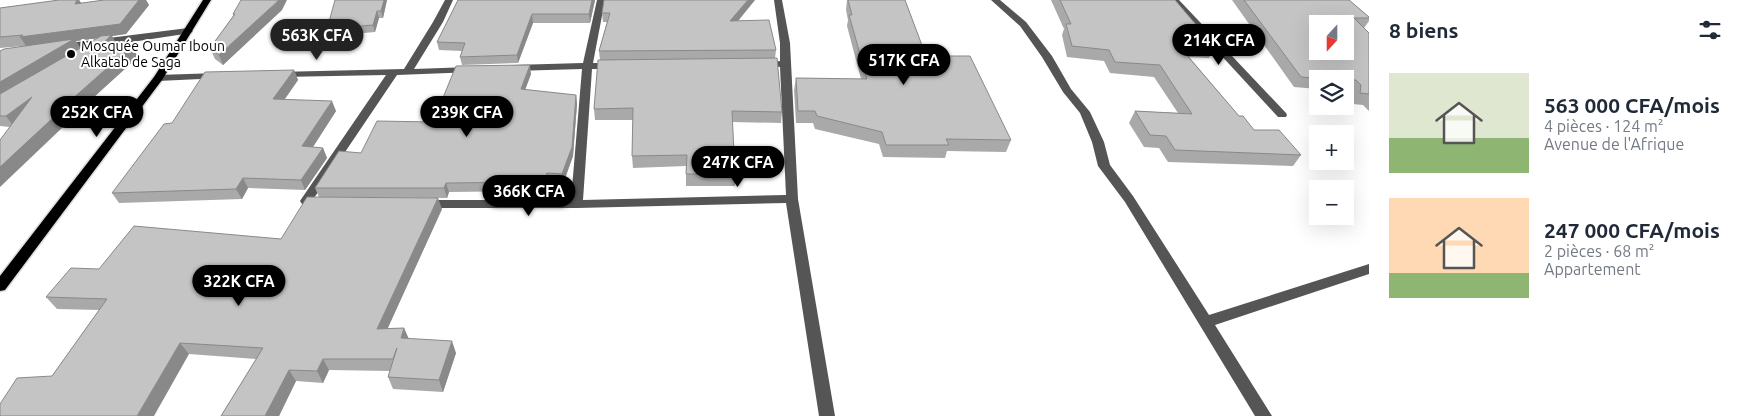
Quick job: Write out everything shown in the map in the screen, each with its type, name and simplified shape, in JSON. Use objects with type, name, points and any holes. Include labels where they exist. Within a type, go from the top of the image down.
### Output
[{"type":"main road","points":[[0,286],[158,78],[207,0]]},
{"type":"street","points":[[407,72],[438,22],[449,0]]},
{"type":"street","points":[[577,204],[587,66],[601,0]]},
{"type":"street","points":[[778,0],[785,43],[784,64],[792,199],[827,416]]},
{"type":"street","points":[[995,0],[1023,24],[1084,112],[1098,142],[1104,166],[1129,199],[1264,416]]},
{"type":"street","points":[[1174,0],[1282,115]]},
{"type":"street","points":[[47,49],[188,31]]},
{"type":"street","points":[[80,56],[104,42]]},
{"type":"street","points":[[767,64],[784,64]]},
{"type":"street","points":[[272,74],[393,73],[621,66]]},
{"type":"street","points":[[329,203],[307,203],[306,201],[393,73]]},
{"type":"street","points":[[158,78],[225,76]]},
{"type":"street","points":[[408,203],[577,204],[792,199]]},
{"type":"street","points":[[1206,322],[1369,270]]},
{"type":"building","points":[[59,0],[77,0],[75,4],[104,0],[139,0],[120,24],[20,37],[23,35],[0,37],[0,8]]},
{"type":"building","points":[[241,0],[279,0],[219,55],[210,48],[235,14],[233,14]]},
{"type":"building","points":[[335,0],[384,0],[381,11],[377,11],[373,25],[327,29]]},
{"type":"building","points":[[458,0],[592,0],[589,14],[532,14],[517,55],[460,57],[465,43],[437,42]]},
{"type":"building","points":[[604,0],[748,0],[730,21],[769,20],[776,50],[599,51],[610,13],[602,13]]},
{"type":"building","points":[[848,0],[905,0],[926,56],[970,56],[1011,140],[946,139],[949,145],[886,145],[882,132],[817,116],[815,111],[798,111],[796,78],[867,79],[849,15],[852,15]]},
{"type":"building","points":[[1060,0],[1175,0],[1215,47],[1179,46],[1239,116],[1243,116],[1254,130],[1279,130],[1301,155],[1175,150],[1166,136],[1150,135],[1135,111],[1192,114],[1160,65],[1115,62],[1109,50],[1072,46],[1066,24],[1071,24]]},
{"type":"building","points":[[1244,0],[1349,0],[1369,17],[1354,18],[1369,33],[1369,94],[1360,93],[1361,85],[1354,80],[1354,70],[1309,70],[1309,78],[1301,77]]},
{"type":"building","points":[[111,35],[102,45],[132,46],[53,116],[55,116],[0,167],[0,140],[32,97],[6,116],[0,116],[0,94],[101,36]]},
{"type":"building","points":[[74,39],[0,82],[0,51]]},
{"type":"building","points":[[777,58],[782,112],[732,111],[735,174],[686,174],[687,155],[632,156],[633,108],[594,109],[598,60]]},
{"type":"building","points":[[530,65],[521,89],[576,95],[572,147],[562,174],[547,173],[545,182],[446,183],[444,188],[315,188],[339,151],[361,153],[377,121],[433,122],[456,66]]},
{"type":"building","points":[[294,70],[273,99],[332,101],[302,146],[323,148],[301,180],[243,178],[236,189],[112,193],[164,124],[172,123],[205,72]]},
{"type":"building","points":[[307,197],[438,198],[377,329],[404,328],[401,338],[452,341],[439,380],[388,377],[397,348],[393,359],[323,359],[317,371],[289,370],[265,416],[221,416],[263,348],[180,343],[137,416],[0,416],[0,404],[17,378],[52,376],[107,299],[46,297],[71,268],[99,269],[134,226],[281,239]]},
{"type":"place","name":"Mosquée Oumar Iboun Alkatab de Saga","points":[[71,54]]}]
